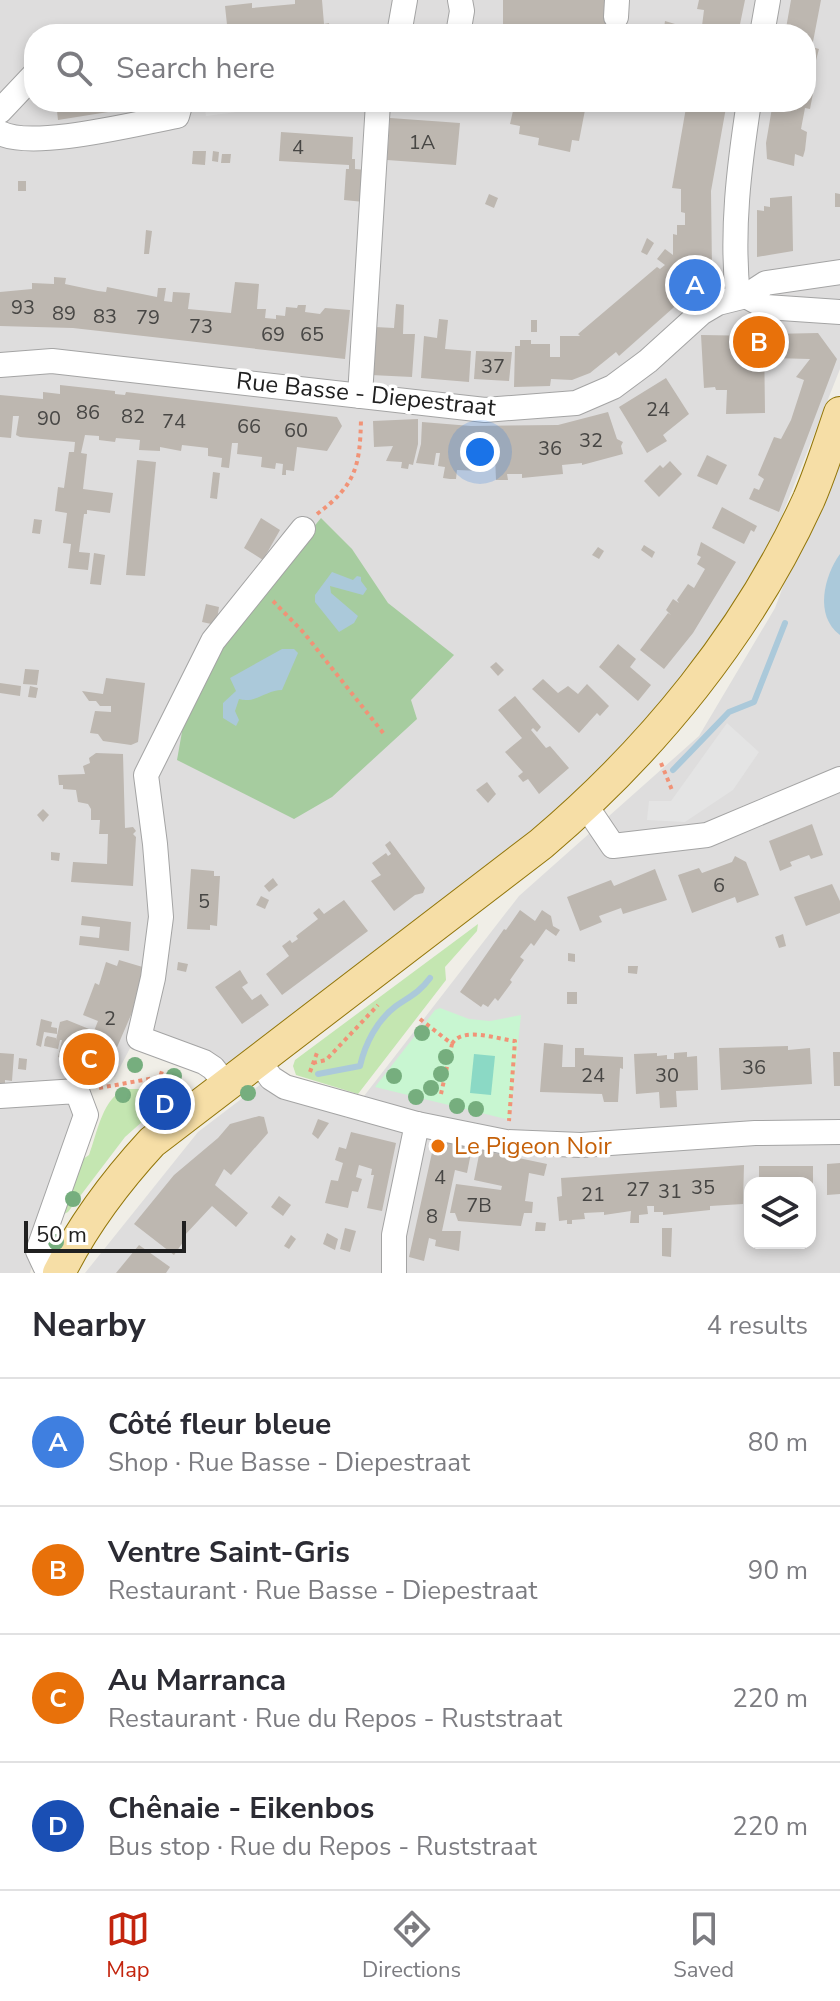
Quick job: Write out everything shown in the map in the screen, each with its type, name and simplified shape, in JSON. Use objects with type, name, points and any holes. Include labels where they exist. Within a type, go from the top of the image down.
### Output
[{"type":"main road","points":[[59,1273],[73,1245],[131,1165],[152,1142],[541,844],[586,806],[637,753],[700,681],[758,594],[808,500],[840,415]]},
{"type":"street","points":[[401,24],[405,0]]},
{"type":"street","points":[[460,0],[460,24]]},
{"type":"street","points":[[764,24],[768,0]]},
{"type":"street","points":[[0,111],[24,86]]},
{"type":"street","points":[[0,133],[7,137],[52,138],[177,116],[178,112]]},
{"type":"street","points":[[360,396],[377,112]]},
{"type":"street","points":[[748,112],[735,211],[734,261],[742,296],[766,307],[840,312]]},
{"type":"street","name":"Rue Basse - Diepestraat","points":[[0,365],[52,361],[485,410],[576,403],[613,387],[648,361],[701,313],[718,303],[742,296],[766,283],[840,272]]},
{"type":"street","points":[[226,1084],[204,1062],[139,1038],[153,978],[161,917],[146,775],[213,641],[303,529]]},
{"type":"street","points":[[586,806],[613,846],[707,835],[839,783]]},
{"type":"street","points":[[258,1060],[271,1078],[285,1087],[417,1124],[506,1142],[581,1145],[755,1133],[840,1132]]},
{"type":"street","points":[[0,1096],[77,1091],[86,1115],[38,1251],[45,1266],[59,1273]]},
{"type":"street","points":[[394,1273],[394,1235],[417,1124]]},
{"type":"path","points":[[303,529],[345,490],[352,478],[360,443],[360,396]]},
{"type":"path","points":[[250,594],[272,600],[304,633],[384,734]]},
{"type":"path","points":[[658,759],[672,790]]},
{"type":"path","points":[[313,1063],[326,1060],[379,1004]]},
{"type":"path","points":[[420,1019],[452,1044]]},
{"type":"path","points":[[441,1094],[454,1040],[463,1034],[515,1041],[507,1136]]},
{"type":"path","points":[[306,1082],[323,1038]]},
{"type":"path","points":[[77,1091],[160,1077],[170,1049]]},
{"type":"shaded area","points":[[0,0],[840,0],[840,369],[775,533],[706,651],[622,753],[525,841],[264,1035],[266,1039],[235,1062],[216,1064],[140,1029],[115,1077],[0,1094]]},
{"type":"shaded area","points":[[205,112],[237,112],[206,116]]},
{"type":"shaded area","points":[[840,435],[840,1273],[85,1273],[198,1132],[265,1081],[347,1118],[519,896],[699,736],[775,608]]},
{"type":"shaded area","points":[[727,723],[759,752],[733,790],[685,822],[647,820],[649,801],[671,801]]},
{"type":"shaded area","points":[[70,1101],[75,1121],[30,1273],[0,1273],[0,1105]]},
{"type":"green space","points":[[321,518],[352,549],[388,603],[454,655],[411,700],[417,719],[332,797],[294,819],[177,760],[186,709],[228,631]]},
{"type":"green space","points":[[478,924],[477,931],[445,967],[446,980],[358,1094],[296,1075],[295,1060]]},
{"type":"green space","points":[[440,1008],[469,1019],[490,1021],[521,1015],[510,1120],[375,1087],[435,1010]]},
{"type":"green space","points":[[474,1054],[495,1056],[491,1095],[470,1093]]},
{"type":"green space","points":[[127,1089],[179,1089],[125,1137],[64,1214],[83,1159],[89,1155],[107,1107],[112,1099]]},
{"type":"water","points":[[840,554],[840,635],[827,617],[824,596],[830,573]]},
{"type":"water","points":[[332,572],[353,580],[361,577],[367,589],[363,595],[330,586],[331,593],[358,616],[354,623],[339,632],[315,602],[315,595]]},
{"type":"water","points":[[282,649],[294,649],[298,653],[282,690],[250,700],[239,699],[235,711],[239,720],[236,726],[223,718],[223,703],[236,691],[230,678]]},
{"type":"building","points":[[295,0],[322,0],[324,24],[227,24],[225,6],[252,3],[252,8],[295,4]]},
{"type":"building","points":[[503,0],[605,0],[605,24],[503,24]]},
{"type":"building","points":[[699,0],[745,0],[740,24],[702,24],[704,10],[697,9]]},
{"type":"building","points":[[791,0],[821,0],[816,26],[787,24]]},
{"type":"building","points":[[57,112],[108,112],[58,120]]},
{"type":"building","points":[[513,112],[585,112],[579,141],[572,140],[570,152],[538,145],[539,138],[519,134],[520,126],[510,124]]},
{"type":"building","points":[[685,112],[725,112],[711,191],[712,269],[709,276],[619,356],[616,352],[590,373],[572,380],[551,379],[550,386],[514,387],[515,346],[520,346],[520,340],[531,340],[531,344],[550,344],[550,357],[560,357],[560,336],[580,336],[578,334],[657,267],[660,269],[665,265],[657,259],[665,249],[673,255],[673,234],[677,235],[677,225],[685,225],[685,213],[681,212],[681,189],[672,188]]},
{"type":"building","points":[[771,112],[804,112],[801,129],[807,132],[805,150],[803,157],[795,154],[794,166],[767,159],[766,143]]},
{"type":"building","points":[[390,118],[460,123],[456,165],[387,160]]},
{"type":"building","points":[[281,132],[353,137],[355,169],[367,170],[364,202],[344,200],[346,169],[349,165],[279,161]]},
{"type":"building","points":[[193,151],[206,151],[205,165],[192,164]]},
{"type":"building","points":[[213,151],[219,152],[218,162],[212,161]]},
{"type":"building","points":[[222,154],[231,154],[230,163],[221,163]]},
{"type":"building","points":[[18,181],[26,181],[26,191],[18,191]]},
{"type":"building","points":[[835,193],[840,194],[840,207],[835,207]]},
{"type":"building","points":[[489,194],[498,198],[494,208],[485,204]]},
{"type":"building","points":[[792,196],[793,251],[757,257],[757,210],[764,211],[764,206],[770,207],[770,198]]},
{"type":"building","points":[[146,230],[152,231],[149,254],[144,254]]},
{"type":"building","points":[[647,238],[654,243],[647,255],[641,252]]},
{"type":"building","points":[[54,277],[66,278],[65,284],[106,292],[107,287],[157,297],[158,288],[166,288],[164,301],[172,302],[173,292],[190,293],[188,309],[231,313],[235,282],[259,284],[257,309],[266,309],[265,318],[285,316],[286,307],[297,308],[298,305],[306,305],[305,312],[320,314],[325,308],[350,310],[345,359],[73,328],[0,326],[0,292],[32,289],[32,283],[54,284]]},
{"type":"building","points":[[396,304],[404,305],[403,334],[415,334],[412,377],[371,375],[375,327],[394,328]]},
{"type":"building","points":[[439,319],[448,320],[445,349],[471,351],[469,382],[421,378],[424,336],[437,338]]},
{"type":"building","points":[[531,320],[537,320],[537,332],[531,332]]},
{"type":"building","points":[[818,333],[837,359],[779,512],[749,499],[754,488],[759,490],[764,479],[758,475],[774,437],[781,439],[791,420],[804,380],[796,377],[810,359],[771,358],[771,334]]},
{"type":"building","points":[[701,335],[764,336],[765,413],[726,414],[727,390],[704,388]]},
{"type":"building","points":[[476,351],[512,352],[509,381],[474,379]]},
{"type":"building","points":[[666,378],[689,414],[663,435],[667,441],[647,453],[619,407]]},
{"type":"building","points":[[60,385],[115,391],[115,394],[125,395],[126,392],[337,417],[342,426],[327,451],[297,447],[294,471],[286,470],[286,475],[282,475],[283,464],[276,463],[275,469],[261,467],[262,457],[237,454],[238,443],[232,443],[229,468],[221,467],[222,458],[208,456],[208,448],[182,445],[181,451],[160,447],[160,451],[139,450],[140,440],[116,438],[115,442],[85,435],[81,453],[87,454],[83,489],[113,493],[110,513],[87,510],[84,514],[79,552],[90,553],[88,570],[68,568],[71,544],[63,543],[67,513],[55,511],[58,487],[64,488],[69,452],[74,452],[75,442],[20,437],[16,435],[19,416],[13,416],[11,438],[0,437],[0,395],[43,399],[43,392],[60,394]]},
{"type":"building","points":[[608,412],[617,439],[623,442],[623,454],[582,465],[562,465],[563,474],[522,478],[522,474],[507,474],[508,480],[496,480],[495,456],[481,456],[480,471],[457,470],[456,479],[450,479],[443,478],[445,467],[438,466],[440,453],[436,453],[434,465],[416,463],[422,422],[471,426],[558,425]]},
{"type":"building","points":[[418,419],[418,444],[413,465],[409,464],[408,469],[401,468],[402,462],[386,461],[393,446],[374,447],[373,421]]},
{"type":"building","points":[[707,455],[727,465],[717,485],[697,476]]},
{"type":"building","points":[[137,460],[156,462],[145,576],[126,575]]},
{"type":"building","points":[[670,461],[682,474],[659,497],[644,481],[660,465],[663,468]]},
{"type":"building","points":[[213,472],[220,473],[217,499],[210,498]]},
{"type":"building","points":[[722,507],[757,526],[754,532],[751,530],[744,544],[712,528]]},
{"type":"building","points":[[261,518],[280,530],[263,560],[244,548]]},
{"type":"building","points":[[34,519],[42,520],[40,534],[32,533]]},
{"type":"building","points":[[701,542],[736,562],[693,633],[664,669],[640,650],[668,613],[671,615],[666,610],[673,599],[679,603],[677,600],[688,584],[694,588],[705,569],[697,564],[701,557],[697,555]]},
{"type":"building","points":[[644,545],[655,552],[652,558],[641,550]]},
{"type":"building","points":[[598,547],[604,551],[599,559],[592,555]]},
{"type":"building","points":[[94,553],[105,555],[101,585],[90,584]]},
{"type":"building","points":[[206,604],[219,607],[216,625],[202,622]]},
{"type":"building","points":[[618,644],[636,659],[630,667],[651,685],[638,701],[599,667]]},
{"type":"building","points":[[496,662],[504,670],[498,676],[490,667]]},
{"type":"building","points":[[25,669],[39,670],[37,685],[23,684]]},
{"type":"building","points":[[106,678],[145,683],[138,742],[131,745],[103,741],[98,734],[90,733],[95,711],[111,712],[111,706],[100,706],[96,701],[89,701],[82,691],[103,694]]},
{"type":"building","points":[[543,679],[558,693],[568,686],[578,694],[587,684],[609,706],[600,716],[597,713],[579,733],[532,689]]},
{"type":"building","points":[[0,683],[21,686],[20,696],[0,693]]},
{"type":"building","points":[[30,686],[38,688],[36,698],[28,697]]},
{"type":"building","points":[[515,696],[541,727],[537,732],[533,728],[531,730],[569,768],[539,794],[528,779],[523,782],[518,776],[523,772],[505,752],[522,738],[498,710]]},
{"type":"building","points":[[96,753],[123,754],[125,828],[133,827],[136,831],[133,834],[136,837],[133,886],[71,882],[73,862],[107,864],[108,834],[99,834],[100,820],[91,820],[88,804],[78,802],[76,790],[63,789],[63,785],[59,785],[58,775],[85,774],[83,766],[90,763],[89,758]]},
{"type":"building","points":[[487,782],[496,794],[488,803],[476,790]]},
{"type":"building","points":[[43,809],[49,815],[43,822],[37,815]]},
{"type":"building","points":[[812,824],[823,855],[811,859],[809,855],[790,862],[792,866],[780,871],[769,841]]},
{"type":"building","points":[[390,841],[425,888],[423,893],[415,895],[394,911],[371,881],[381,875],[372,863],[386,853],[388,856],[391,854],[385,845]]},
{"type":"building","points":[[51,852],[60,853],[59,861],[51,860]]},
{"type":"building","points":[[735,856],[746,862],[759,895],[737,903],[735,897],[692,913],[678,875],[699,868],[702,873],[732,862]]},
{"type":"building","points":[[191,869],[214,871],[214,876],[220,876],[217,926],[210,925],[210,930],[187,929]]},
{"type":"building","points":[[655,869],[667,900],[623,914],[621,908],[599,916],[602,922],[580,931],[567,897],[611,880],[614,886]]},
{"type":"building","points":[[273,878],[278,885],[269,892],[264,886]]},
{"type":"building","points":[[832,884],[840,901],[840,913],[806,926],[794,897]]},
{"type":"building","points":[[261,896],[269,900],[265,909],[256,905]]},
{"type":"building","points":[[344,900],[368,931],[282,995],[266,974],[289,956],[282,946],[298,939],[296,936],[318,919],[313,913],[319,908],[324,914]]},
{"type":"building","points":[[520,910],[535,921],[542,910],[551,916],[553,926],[560,930],[556,936],[546,929],[534,946],[531,943],[520,957],[524,960],[510,980],[512,982],[498,1001],[495,998],[488,1007],[483,1004],[481,1007],[460,992]]},
{"type":"building","points":[[82,916],[131,922],[129,951],[79,945],[80,936],[99,938],[100,927],[81,925]]},
{"type":"building","points":[[783,934],[786,946],[779,948],[775,937]]},
{"type":"building","points":[[568,953],[575,954],[575,962],[568,961]]},
{"type":"building","points":[[119,960],[146,968],[137,1001],[115,1052],[110,1057],[85,1063],[80,1077],[73,1078],[68,1074],[72,1062],[58,1057],[62,1040],[58,1049],[44,1046],[45,1039],[47,1036],[56,1040],[60,1022],[67,1020],[94,1031],[98,1021],[83,1015],[95,983],[99,985],[106,962],[117,966]]},
{"type":"building","points":[[178,962],[188,964],[186,972],[177,970]]},
{"type":"building","points":[[628,966],[638,966],[637,974],[628,973]]},
{"type":"building","points":[[240,970],[248,983],[242,987],[252,1000],[261,994],[269,1005],[242,1024],[215,987]]},
{"type":"building","points":[[567,992],[577,992],[577,1004],[567,1004]]},
{"type":"building","points":[[41,1019],[52,1022],[51,1027],[57,1028],[57,1034],[44,1032],[41,1047],[36,1045]]},
{"type":"building","points":[[544,1043],[563,1045],[562,1067],[575,1067],[575,1048],[584,1048],[584,1055],[623,1057],[618,1102],[604,1102],[602,1094],[540,1092]]},
{"type":"building","points":[[788,1046],[788,1050],[810,1048],[812,1084],[721,1090],[719,1048]]},
{"type":"building","points":[[687,1052],[687,1057],[697,1056],[698,1090],[676,1091],[677,1107],[660,1108],[659,1092],[636,1094],[634,1054],[657,1053],[657,1056],[667,1055],[667,1059],[674,1059],[674,1053]]},
{"type":"building","points":[[833,1052],[840,1052],[840,1086],[834,1086]]},
{"type":"building","points":[[0,1053],[14,1054],[12,1081],[5,1080],[5,1084],[0,1083]]},
{"type":"building","points":[[19,1058],[27,1059],[26,1070],[18,1069]]},
{"type":"building","points":[[264,1117],[268,1133],[231,1175],[224,1169],[215,1185],[248,1213],[236,1227],[212,1206],[184,1236],[186,1238],[174,1255],[134,1224],[174,1175],[230,1124]]},
{"type":"building","points":[[318,1119],[329,1123],[318,1139],[312,1134]]},
{"type":"building","points":[[351,1132],[396,1143],[382,1211],[367,1208],[374,1175],[371,1175],[372,1169],[359,1165],[356,1177],[362,1179],[358,1192],[352,1191],[348,1208],[325,1203],[331,1180],[338,1181],[343,1163],[335,1160],[339,1147],[346,1149]]},
{"type":"building","points":[[435,1139],[472,1148],[467,1173],[455,1170],[442,1231],[461,1231],[459,1251],[435,1246],[436,1240],[429,1238],[424,1261],[409,1257]]},
{"type":"building","points":[[480,1150],[547,1164],[544,1176],[529,1173],[525,1201],[533,1202],[532,1213],[524,1213],[521,1226],[458,1221],[455,1213],[450,1213],[456,1184],[501,1190],[502,1186],[474,1180]]},
{"type":"building","points":[[840,1163],[840,1194],[827,1195],[827,1164]]},
{"type":"building","points":[[744,1165],[743,1204],[710,1206],[710,1210],[663,1215],[663,1212],[654,1212],[654,1206],[647,1206],[648,1214],[639,1215],[639,1223],[630,1223],[631,1211],[604,1215],[604,1212],[584,1213],[585,1219],[572,1220],[572,1224],[567,1224],[567,1220],[559,1221],[557,1197],[562,1196],[561,1178]]},
{"type":"building","points":[[759,1166],[813,1166],[813,1177],[759,1177]]},
{"type":"building","points":[[279,1196],[291,1205],[283,1216],[271,1207]]},
{"type":"building","points":[[536,1222],[546,1223],[545,1231],[535,1231]]},
{"type":"building","points":[[345,1228],[356,1231],[350,1252],[340,1249]]},
{"type":"building","points":[[662,1228],[672,1228],[671,1257],[662,1256]]},
{"type":"building","points":[[327,1233],[338,1239],[335,1250],[323,1244]]},
{"type":"building","points":[[291,1235],[296,1239],[289,1249],[284,1246]]},
{"type":"building","points":[[139,1245],[170,1267],[166,1273],[116,1273]]},
{"type":"waterway","points":[[673,770],[729,712],[754,702],[785,623]]},
{"type":"waterway","points":[[318,1074],[360,1066],[365,1049],[383,1018],[430,978]]},
{"type":"place","name":"Côté fleur bleue","points":[[695,285]]},
{"type":"place","name":"Ventre Saint-Gris","points":[[759,342]]},
{"type":"place","name":"Au Marranca","points":[[89,1059]]},
{"type":"place","name":"Chênaie - Eikenbos","points":[[165,1104]]},
{"type":"place","name":"Le Pigeon Noir","points":[[438,1146]]}]
